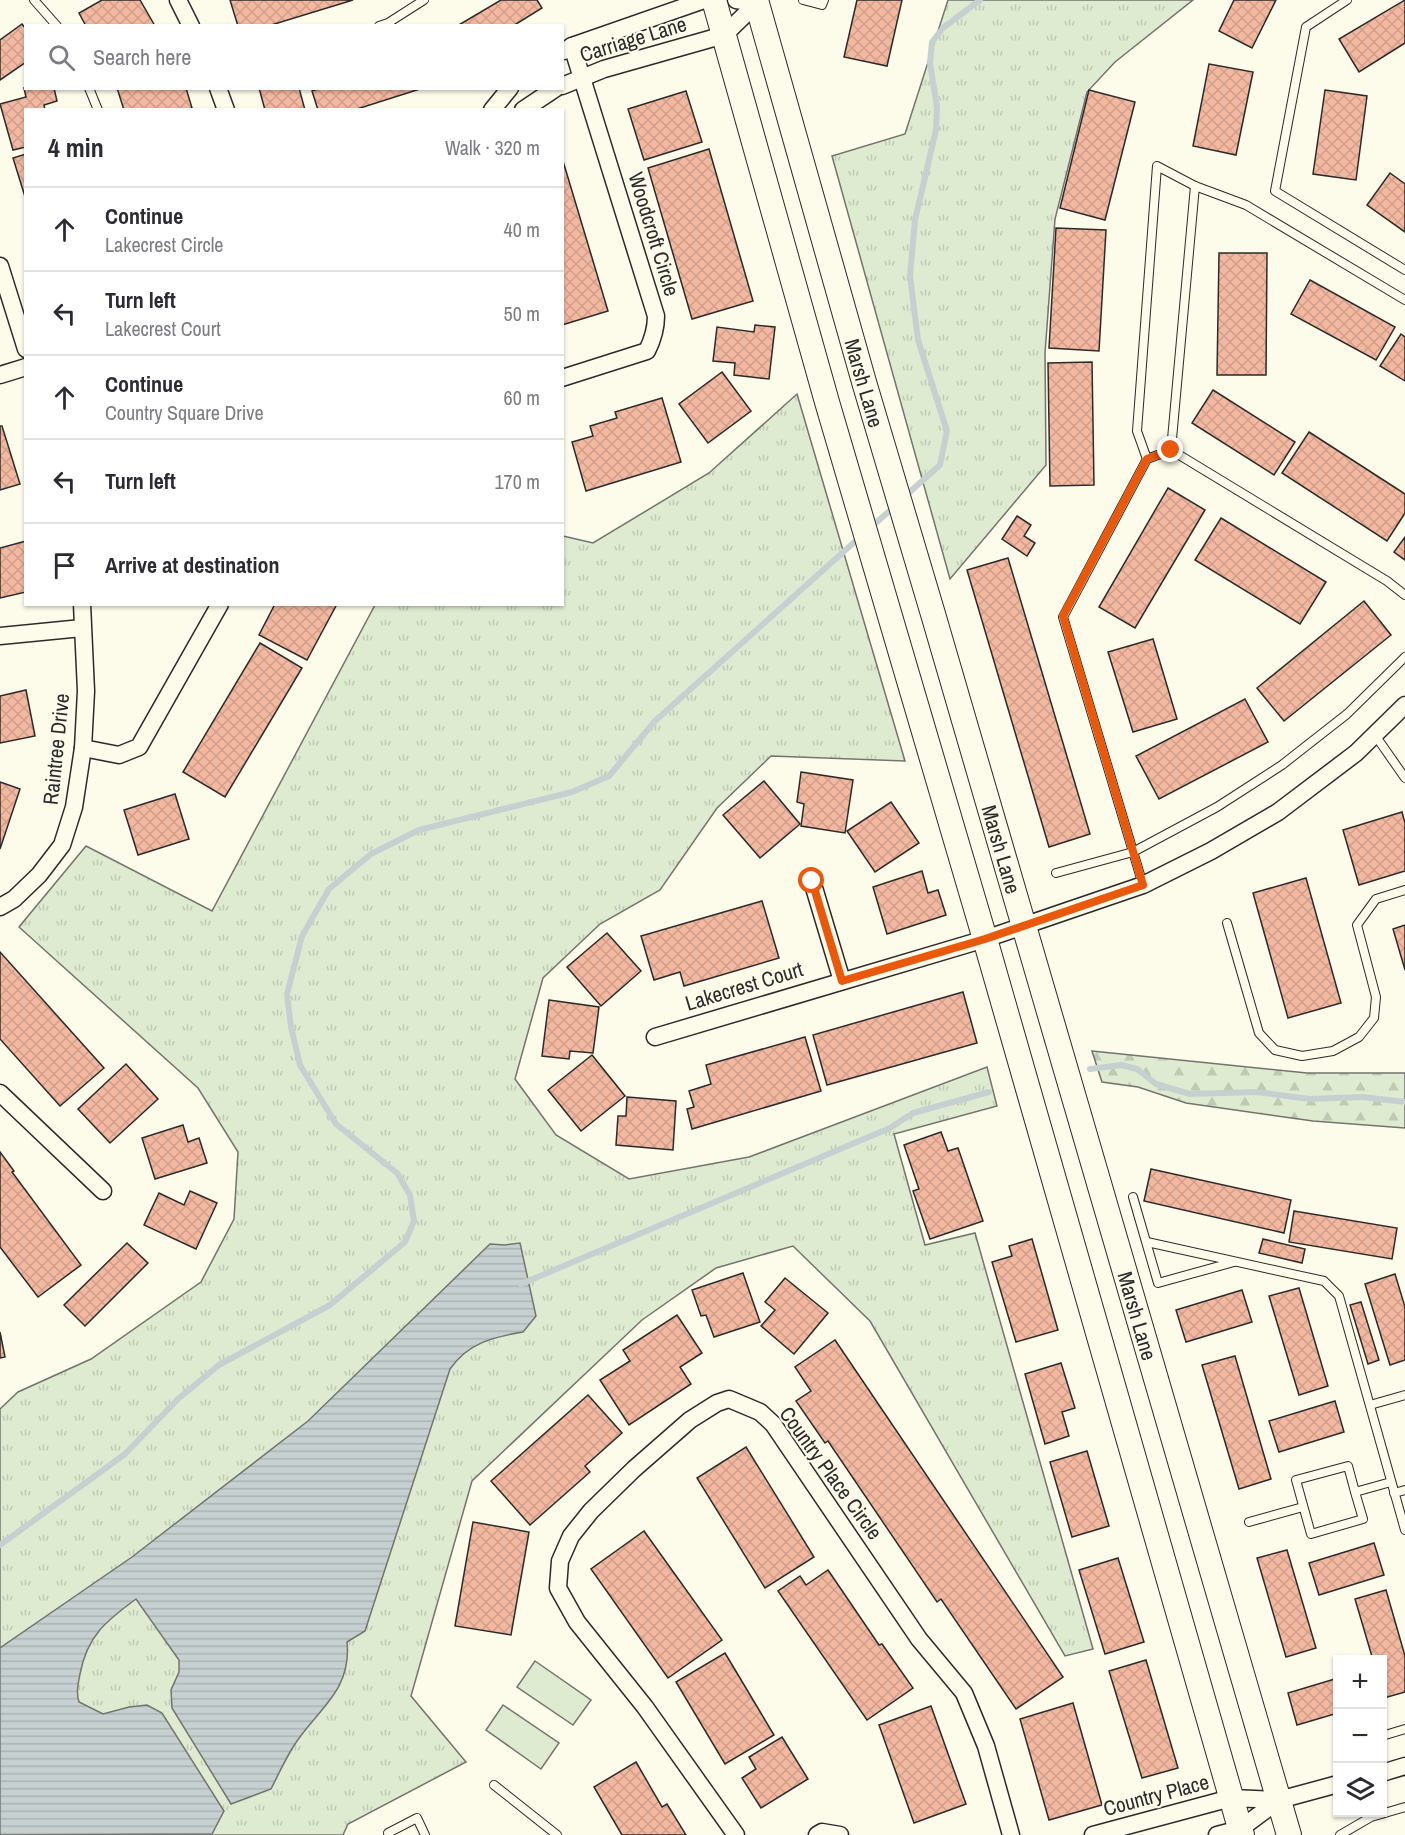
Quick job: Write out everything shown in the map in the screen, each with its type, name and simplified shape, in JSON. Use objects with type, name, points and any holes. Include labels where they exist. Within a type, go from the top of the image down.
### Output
[{"type":"main road","name":"Marsh Lane","points":[[714,0],[827,402],[985,939],[1231,1798],[1233,1833]]},
{"type":"main road","name":"Marsh Lane","points":[[753,1],[1289,1835]]},
{"type":"street","points":[[178,0],[190,24]]},
{"type":"street","name":"Carriage Lane","points":[[567,49],[704,0]]},
{"type":"street","name":"Carriage Lane","points":[[564,85],[604,69],[724,35],[753,1]]},
{"type":"street","name":"Woodcroft Circle","points":[[564,377],[647,351],[656,325],[656,316],[582,78],[567,49]]},
{"type":"street","points":[[219,90],[225,108]]},
{"type":"street","points":[[494,108],[508,90]]},
{"type":"street","points":[[526,108],[553,90]]},
{"type":"street","points":[[0,266],[24,343]]},
{"type":"street","points":[[0,375],[24,368]]},
{"type":"street","name":"Raintree Drive","points":[[0,907],[14,899],[39,875],[62,844],[74,807],[83,748],[86,692],[82,606]]},
{"type":"street","points":[[83,748],[119,755],[139,747],[219,606]]},
{"type":"street","points":[[0,636],[82,628]]},
{"type":"street","name":"Lakecrest Court","points":[[655,1037],[985,939],[1143,885],[1211,851],[1278,812],[1356,753],[1405,705]]},
{"type":"street","points":[[812,881],[842,981]]},
{"type":"street","points":[[0,1093],[103,1191]]},
{"type":"street","name":"Country Place Circle","points":[[736,1835],[645,1707],[577,1622],[558,1588],[560,1561],[571,1536],[591,1511],[634,1468],[690,1420],[717,1403],[729,1400],[760,1412],[773,1424],[919,1639],[964,1693],[986,1746],[1011,1835]]},
{"type":"street","points":[[1387,1772],[1405,1766]]},
{"type":"street","points":[[1233,1833],[1279,1800],[1333,1785]]},
{"type":"street","name":"Country Place","points":[[1093,1835],[1231,1798],[1279,1800]]},
{"type":"street","points":[[817,1835],[822,1832],[840,1835]]},
{"type":"lane","points":[[34,0],[55,24]]},
{"type":"lane","points":[[385,24],[409,4],[424,0]]},
{"type":"lane","points":[[803,0],[822,5],[824,0]]},
{"type":"lane","points":[[1347,0],[1306,27],[1275,191],[1405,270]]},
{"type":"lane","points":[[90,90],[97,108]]},
{"type":"lane","points":[[1147,459],[1137,431],[1157,166],[1195,186],[1246,205],[1405,300]]},
{"type":"lane","points":[[1171,450],[1195,186]]},
{"type":"lane","points":[[1143,885],[1063,616],[1147,459],[1171,450]]},
{"type":"lane","points":[[1171,450],[1387,581],[1405,595]]},
{"type":"lane","points":[[1056,873],[1133,852],[1217,807],[1282,765],[1347,714],[1405,657]]},
{"type":"lane","points":[[1375,735],[1405,778]]},
{"type":"lane","points":[[1227,922],[1259,1033],[1275,1050],[1302,1056],[1333,1051],[1359,1037],[1374,1018],[1376,997],[1357,925],[1376,899],[1405,890]]},
{"type":"lane","points":[[1133,1197],[1158,1282],[1235,1261]]},
{"type":"lane","points":[[1147,1242],[1324,1281],[1339,1296],[1405,1530]]},
{"type":"lane","points":[[1370,1405],[1405,1395]]},
{"type":"lane","points":[[1348,1466],[1355,1492],[1363,1519],[1311,1534],[1296,1480],[1348,1466]]},
{"type":"lane","points":[[1355,1492],[1391,1482]]},
{"type":"lane","points":[[1394,1493],[1405,1490]]},
{"type":"lane","points":[[1249,1522],[1303,1507]]},
{"type":"lane","points":[[1387,1735],[1405,1729]]},
{"type":"lane","points":[[494,1785],[557,1835]]},
{"type":"lane","points":[[1387,1811],[1405,1807]]},
{"type":"lane","points":[[1340,1835],[1368,1817]]},
{"type":"lane","points":[[388,1833],[417,1818],[425,1835]]},
{"type":"green space","points":[[948,0],[1193,0],[1115,62],[1087,92],[1055,219],[1045,353],[1046,465],[950,579],[832,156],[905,134]]},
{"type":"green space","points":[[797,394],[905,761],[771,756],[717,808],[660,890],[600,924],[543,978],[515,1079],[556,1135],[629,1179],[749,1157],[987,1067],[997,1106],[894,1134],[925,1245],[975,1233],[1093,1649],[1065,1656],[870,1321],[793,1246],[716,1268],[642,1320],[472,1481],[411,1696],[466,1762],[348,1824],[343,1835],[0,1835],[0,1409],[18,1392],[91,1359],[201,1282],[234,1219],[238,1152],[198,1088],[19,927],[86,846],[212,911],[374,606],[564,606],[564,536],[593,543],[709,473]]},
{"type":"green space","points":[[1092,1051],[1307,1073],[1405,1073],[1405,1128],[1313,1121],[1186,1103],[1138,1087],[1102,1082]]},
{"type":"green space","points":[[535,1661],[591,1700],[573,1725],[517,1687]]},
{"type":"green space","points":[[503,1705],[559,1743],[541,1769],[486,1730]]},
{"type":"shaded area","points":[[520,1243],[536,1316],[523,1332],[501,1336],[473,1347],[450,1369],[365,1631],[347,1642],[344,1674],[338,1687],[293,1747],[271,1789],[231,1804],[172,1708],[171,1690],[179,1672],[179,1660],[136,1599],[99,1630],[87,1649],[77,1691],[79,1702],[103,1714],[147,1705],[162,1713],[224,1811],[212,1834],[0,1835],[0,1648],[132,1557],[308,1421],[490,1244]]},
{"type":"building","points":[[102,0],[140,0],[154,24],[85,24],[79,13]]},
{"type":"building","points":[[230,0],[353,0],[275,24],[237,24]]},
{"type":"building","points":[[501,0],[537,0],[542,8],[516,24],[460,24]]},
{"type":"building","points":[[857,0],[902,0],[887,66],[844,57]]},
{"type":"building","points":[[1234,0],[1276,0],[1252,48],[1219,31]]},
{"type":"building","points":[[1405,0],[1405,43],[1359,72],[1339,39]]},
{"type":"building","points":[[22,24],[24,26],[24,63],[0,80],[0,40]]},
{"type":"building","points":[[1209,64],[1253,72],[1236,155],[1193,146]]},
{"type":"building","points":[[24,90],[54,90],[57,101],[44,105],[45,108],[24,108],[24,147],[13,150],[0,104],[26,97]]},
{"type":"building","points":[[118,90],[187,90],[192,108],[123,108]]},
{"type":"building","points":[[260,90],[300,90],[304,108],[264,108]]},
{"type":"building","points":[[417,90],[360,108],[317,108],[312,91]]},
{"type":"building","points":[[1089,90],[1135,102],[1105,220],[1060,208]]},
{"type":"building","points":[[1325,90],[1367,96],[1356,180],[1313,174]]},
{"type":"building","points":[[686,91],[702,142],[644,160],[628,109]]},
{"type":"building","points":[[709,149],[753,301],[692,319],[648,168]]},
{"type":"building","points":[[24,155],[24,194],[13,158]]},
{"type":"building","points":[[564,164],[608,311],[564,324]]},
{"type":"building","points":[[1390,173],[1405,184],[1405,232],[1367,205]]},
{"type":"building","points":[[1056,228],[1106,230],[1099,351],[1049,348]]},
{"type":"building","points":[[1219,253],[1267,253],[1266,375],[1217,375]]},
{"type":"building","points":[[1310,280],[1395,327],[1376,360],[1291,314]]},
{"type":"building","points":[[755,325],[775,327],[769,379],[734,375],[735,363],[713,361],[717,327],[754,332]]},
{"type":"building","points":[[1401,334],[1405,337],[1405,381],[1380,366]]},
{"type":"building","points":[[1092,362],[1094,485],[1050,486],[1048,363]]},
{"type":"building","points":[[722,372],[751,411],[708,443],[679,404]]},
{"type":"building","points":[[1213,390],[1295,442],[1274,475],[1192,423]]},
{"type":"building","points":[[662,398],[681,462],[586,491],[572,442],[593,436],[590,426],[617,418],[615,412]]},
{"type":"building","points":[[0,426],[2,426],[20,484],[0,490]]},
{"type":"building","points":[[1309,432],[1405,494],[1405,513],[1387,541],[1282,473]]},
{"type":"building","points":[[1168,488],[1205,510],[1135,628],[1099,607]]},
{"type":"building","points":[[1017,516],[1031,525],[1024,536],[1035,543],[1027,556],[1002,539]]},
{"type":"building","points":[[1221,518],[1326,582],[1300,624],[1195,560]]},
{"type":"building","points":[[1405,537],[1405,560],[1394,552]]},
{"type":"building","points":[[24,542],[24,592],[0,598],[0,548]]},
{"type":"building","points":[[1008,558],[1090,834],[1049,847],[967,570]]},
{"type":"building","points":[[1364,601],[1391,635],[1284,721],[1257,688]]},
{"type":"building","points":[[274,606],[336,606],[307,660],[259,635]]},
{"type":"building","points":[[1153,639],[1177,719],[1133,732],[1108,652]]},
{"type":"building","points":[[260,643],[302,668],[225,797],[183,772]]},
{"type":"building","points":[[26,690],[35,736],[0,743],[0,696]]},
{"type":"building","points":[[1245,699],[1268,742],[1159,799],[1136,756]]},
{"type":"building","points":[[801,772],[853,780],[845,833],[801,826],[804,804],[797,802]]},
{"type":"building","points":[[764,781],[800,824],[760,858],[723,815]]},
{"type":"building","points":[[0,782],[20,789],[0,849]]},
{"type":"building","points":[[175,794],[189,839],[138,855],[124,810]]},
{"type":"building","points":[[891,802],[919,843],[875,872],[847,831]]},
{"type":"building","points":[[1402,812],[1405,823],[1405,871],[1359,885],[1343,830]]},
{"type":"building","points":[[922,871],[928,893],[938,890],[946,915],[887,934],[873,887]]},
{"type":"building","points":[[1306,878],[1341,1003],[1288,1018],[1253,893]]},
{"type":"building","points":[[762,901],[779,958],[684,986],[680,972],[654,980],[641,936]]},
{"type":"building","points":[[1405,925],[1405,970],[1393,929]]},
{"type":"building","points":[[607,933],[641,971],[601,1006],[567,967]]},
{"type":"building","points":[[0,952],[104,1068],[60,1106],[0,1039]]},
{"type":"building","points":[[963,992],[977,1043],[827,1085],[813,1035]]},
{"type":"building","points":[[549,1000],[599,1007],[593,1053],[570,1051],[569,1059],[542,1056]]},
{"type":"building","points":[[805,1037],[821,1091],[692,1129],[687,1109],[694,1107],[689,1091],[711,1084],[706,1065]]},
{"type":"building","points":[[592,1055],[625,1096],[581,1131],[548,1090]]},
{"type":"building","points":[[126,1064],[158,1099],[110,1143],[78,1109]]},
{"type":"building","points":[[627,1097],[676,1101],[673,1150],[616,1145],[618,1116],[626,1116]]},
{"type":"building","points":[[183,1125],[188,1142],[199,1138],[207,1163],[155,1179],[142,1138]]},
{"type":"building","points":[[941,1132],[948,1151],[958,1148],[983,1221],[930,1239],[913,1191],[919,1189],[904,1145]]},
{"type":"building","points":[[0,1152],[14,1171],[12,1172],[81,1265],[38,1297],[0,1247]]},
{"type":"building","points":[[1151,1169],[1291,1200],[1284,1233],[1144,1201]]},
{"type":"building","points":[[190,1191],[217,1203],[196,1249],[144,1225],[159,1193],[184,1205]]},
{"type":"building","points":[[1294,1211],[1397,1228],[1392,1259],[1289,1242]]},
{"type":"building","points":[[1032,1239],[1058,1330],[1016,1342],[992,1262],[1012,1256],[1009,1246]]},
{"type":"building","points":[[1263,1239],[1305,1249],[1302,1263],[1259,1253]]},
{"type":"building","points":[[127,1243],[148,1263],[85,1326],[64,1305]]},
{"type":"building","points":[[743,1273],[760,1322],[714,1337],[706,1315],[701,1316],[692,1290]]},
{"type":"building","points":[[1395,1274],[1405,1307],[1405,1360],[1390,1365],[1365,1284]]},
{"type":"building","points":[[785,1278],[828,1313],[794,1354],[761,1326],[775,1310],[765,1302]]},
{"type":"building","points":[[1299,1288],[1328,1386],[1299,1395],[1269,1296]]},
{"type":"building","points":[[1242,1290],[1252,1322],[1186,1342],[1176,1310]]},
{"type":"building","points":[[1361,1302],[1379,1360],[1368,1364],[1350,1305]]},
{"type":"building","points":[[677,1315],[702,1353],[680,1367],[691,1384],[629,1425],[600,1380],[630,1361],[623,1350]]},
{"type":"building","points":[[0,1332],[5,1357],[0,1358]]},
{"type":"building","points":[[835,1340],[1063,1677],[1016,1709],[941,1599],[937,1602],[828,1441],[825,1443],[796,1401],[811,1391],[795,1367]]},
{"type":"building","points":[[1235,1356],[1271,1479],[1239,1489],[1202,1365]]},
{"type":"building","points":[[1061,1363],[1075,1408],[1062,1412],[1069,1436],[1045,1444],[1025,1374]]},
{"type":"building","points":[[588,1395],[622,1433],[585,1466],[590,1472],[530,1525],[491,1481]]},
{"type":"building","points":[[1335,1401],[1344,1432],[1279,1452],[1269,1421]]},
{"type":"building","points":[[746,1447],[814,1557],[765,1588],[697,1478]]},
{"type":"building","points":[[1087,1451],[1109,1526],[1072,1537],[1050,1462]]},
{"type":"building","points":[[473,1522],[529,1532],[511,1635],[455,1626]]},
{"type":"building","points":[[644,1531],[722,1640],[668,1678],[591,1569]]},
{"type":"building","points":[[1374,1543],[1384,1575],[1319,1595],[1309,1563]]},
{"type":"building","points":[[1287,1550],[1316,1648],[1286,1657],[1257,1558]]},
{"type":"building","points":[[1118,1558],[1144,1642],[1105,1654],[1079,1570]]},
{"type":"building","points":[[828,1570],[879,1645],[882,1644],[913,1688],[867,1720],[778,1591],[800,1576],[806,1585]]},
{"type":"building","points":[[1386,1590],[1405,1656],[1405,1692],[1387,1697],[1387,1655],[1372,1655],[1355,1599]]},
{"type":"building","points":[[725,1653],[774,1735],[725,1764],[676,1682]]},
{"type":"building","points":[[1146,1660],[1178,1768],[1142,1778],[1109,1671]]},
{"type":"building","points":[[1333,1680],[1333,1714],[1297,1725],[1288,1693]]},
{"type":"building","points":[[1073,1703],[1102,1805],[1049,1820],[1020,1719]]},
{"type":"building","points":[[931,1706],[966,1804],[914,1823],[879,1725]]},
{"type":"building","points":[[782,1737],[808,1779],[761,1808],[742,1778],[756,1769],[749,1757]]},
{"type":"building","points":[[636,1762],[662,1807],[667,1804],[686,1835],[622,1835],[594,1787]]},
{"type":"waterway","points":[[903,498],[940,465],[947,431],[918,340],[910,276],[915,220],[936,130],[937,107],[930,63],[932,42],[943,28],[980,0]]},
{"type":"waterway","points":[[870,528],[894,507]]},
{"type":"waterway","points":[[0,1545],[125,1454],[178,1399],[219,1365],[330,1305],[405,1242],[414,1221],[410,1195],[397,1173],[336,1124],[300,1065],[291,1027],[287,994],[302,936],[329,889],[371,854],[419,830],[572,792],[609,776],[655,721],[860,537]]},
{"type":"waterway","points":[[1090,1069],[1121,1065],[1137,1069],[1156,1084],[1190,1094],[1256,1092],[1310,1099],[1362,1097],[1405,1102]]},
{"type":"waterway","points":[[521,1284],[890,1128],[913,1113],[989,1092]]},
{"type":"route","points":[[812,881],[842,981],[985,939],[1143,885],[1063,616],[1147,459],[1171,450]]}]
